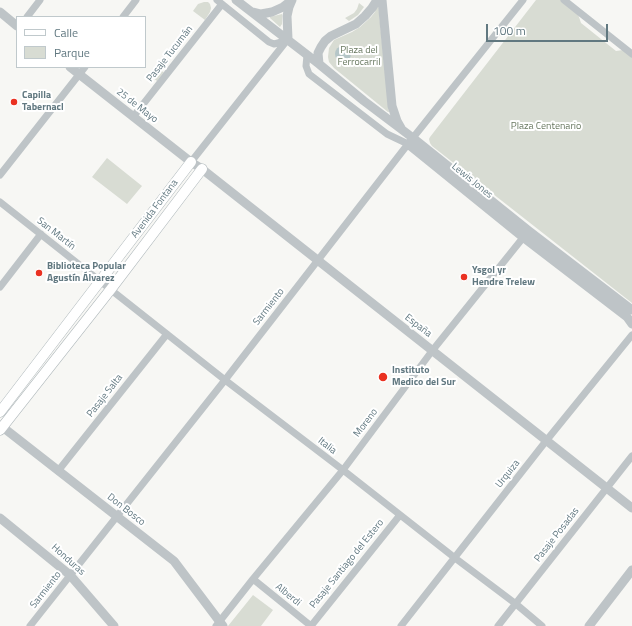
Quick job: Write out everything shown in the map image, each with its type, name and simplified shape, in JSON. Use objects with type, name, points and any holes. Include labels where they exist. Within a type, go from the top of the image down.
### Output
[{"type":"main road","name":"Avenida Fontana","points":[[0,412],[191,162]]},
{"type":"main road","name":"Avenida Fontana","points":[[1,428],[202,169]]},
{"type":"street","points":[[28,16],[40,0]]},
{"type":"street","points":[[124,16],[136,0]]},
{"type":"street","points":[[253,12],[261,14],[272,12],[283,7],[292,0]]},
{"type":"street","points":[[222,4],[269,42],[274,44],[288,39],[287,16],[292,0]]},
{"type":"street","points":[[319,64],[318,53],[325,41],[331,36],[356,24],[365,16],[377,0]]},
{"type":"street","points":[[382,0],[392,106],[397,121],[403,131]]},
{"type":"street","name":"Sarmiento","points":[[30,626],[225,380],[410,141],[523,0]]},
{"type":"street","points":[[564,0],[632,54]]},
{"type":"street","points":[[222,4],[240,3]]},
{"type":"street","name":"Lewis Jones","points":[[240,3],[288,39],[403,131],[410,141],[627,317],[632,324]]},
{"type":"street","name":"Pasaje Tucumán","points":[[133,117],[222,4]]},
{"type":"street","points":[[0,12],[16,25]]},
{"type":"street","name":"Avenida Fontana","points":[[191,162],[288,39]]},
{"type":"street","name":"Lewis Jones","points":[[307,55],[306,66],[309,74],[387,134],[410,141]]},
{"type":"street","points":[[0,175],[82,71]]},
{"type":"street","name":"25 de Mayo","points":[[82,71],[133,117],[191,162]]},
{"type":"street","points":[[346,103],[364,101]]},
{"type":"street","name":"España","points":[[191,162],[202,169],[632,508]]},
{"type":"street","name":"San Martín","points":[[0,202],[100,281]]},
{"type":"street","points":[[0,287],[41,234]]},
{"type":"street","name":"Lewis Jones","points":[[526,234],[632,310]]},
{"type":"street","name":"Moreno","points":[[219,624],[253,579],[342,470],[432,351],[526,234]]},
{"type":"street","name":"Italia","points":[[100,281],[225,380],[516,604],[542,626]]},
{"type":"street","name":"Pasaje Salta","points":[[58,471],[167,334]]},
{"type":"street","name":"Urquiza","points":[[401,626],[546,441],[632,335]]},
{"type":"street","name":"Don Bosco","points":[[1,428],[174,561],[219,624]]},
{"type":"street","name":"Pasaje Posadas","points":[[498,626],[632,456]]},
{"type":"street","name":"Pasaje Santiago del Estero","points":[[311,626],[400,515]]},
{"type":"street","name":"Honduras","points":[[0,518],[70,575],[114,626]]},
{"type":"street","points":[[589,626],[632,570]]},
{"type":"street","name":"Alberdi","points":[[253,579],[311,626]]},
{"type":"green space","name":"Plaza Centenario","points":[[536,0],[561,0],[578,14],[581,23],[616,51],[623,50],[632,57],[632,303],[430,143],[430,137]]},
{"type":"green space","points":[[208,2],[211,8],[205,20],[193,11],[198,4]]},
{"type":"green space","points":[[359,3],[364,7],[358,15],[349,21],[345,18],[354,13]]},
{"type":"green space","name":"Plaza del Ferrocarril","points":[[378,3],[389,112],[334,68],[329,62],[328,57],[329,48],[334,40],[360,27],[375,12]]},
{"type":"green space","points":[[282,14],[282,24],[280,27],[270,17]]},
{"type":"green space","points":[[153,69],[164,72],[157,81],[151,76]]},
{"type":"green space","points":[[107,158],[142,186],[127,204],[92,177]]},
{"type":"green space","points":[[253,595],[273,610],[261,626],[228,626]]},
{"type":"shaded area","points":[[340,46],[346,46],[351,51],[349,60],[346,62],[340,62],[335,57],[335,51]]},
{"type":"place","name":"Capilla Tabernacl","points":[[14,102]]},
{"type":"place","name":"Biblioteca Popular Agustín Álvarez","points":[[39,273]]},
{"type":"place","name":"Ysgol yr Hendre Trelew","points":[[464,277]]},
{"type":"place","name":"Instituto Medico del Sur","points":[[383,377]]}]
